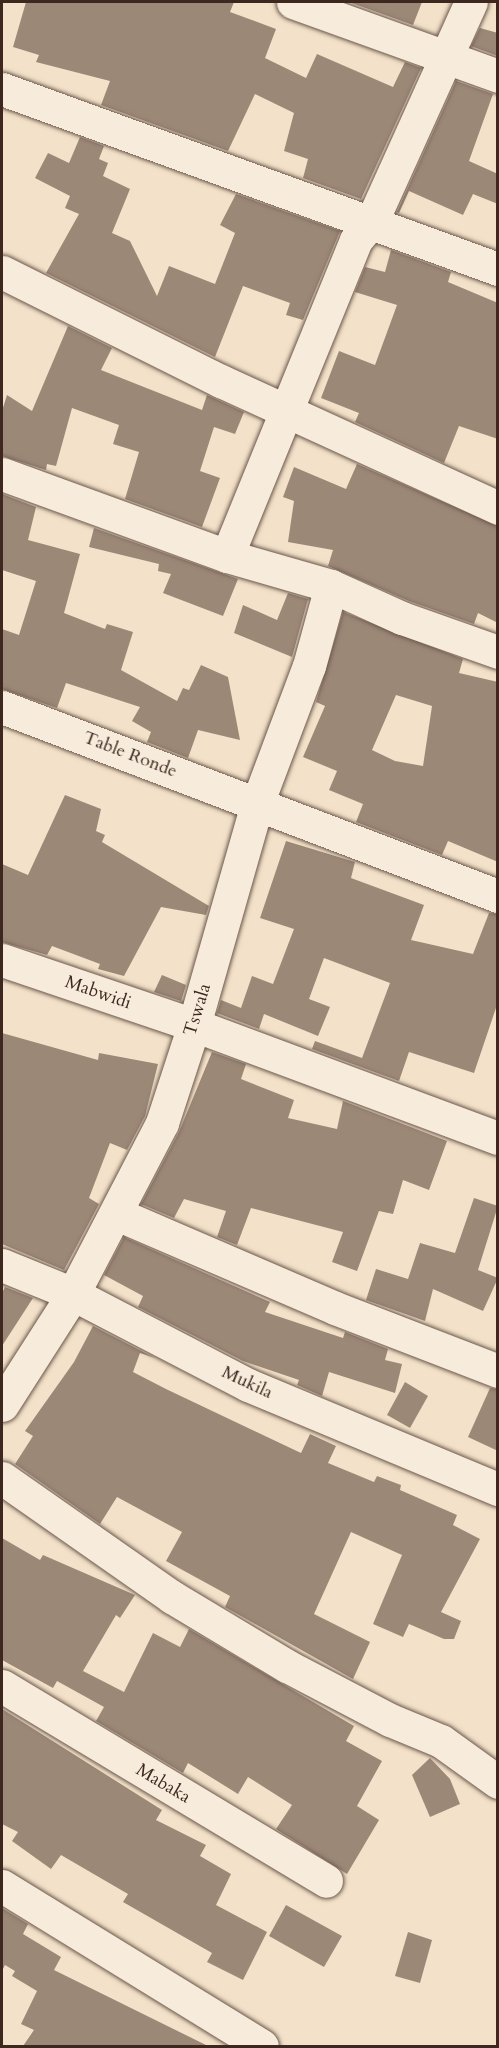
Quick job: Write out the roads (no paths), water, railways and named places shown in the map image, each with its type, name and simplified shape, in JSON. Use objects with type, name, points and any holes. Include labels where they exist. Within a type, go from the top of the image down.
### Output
[{"type":"street","points":[[293,2],[498,76]]},
{"type":"street","points":[[227,556],[289,410],[356,240],[372,221],[444,56],[471,2]]},
{"type":"street","points":[[2,89],[372,221],[498,269]]},
{"type":"street","points":[[2,272],[498,508]]},
{"type":"street","points":[[2,474],[227,556],[331,586],[402,618],[498,652]]},
{"type":"street","name":"Tswala","points":[[2,1405],[73,1294],[117,1214],[162,1123],[194,1025],[257,804],[309,666],[331,586]]},
{"type":"street","name":"Table Ronde","points":[[2,707],[498,896]]},
{"type":"street","name":"Mabwidi","points":[[2,960],[194,1025],[498,1138]]},
{"type":"street","points":[[117,1214],[325,1304],[498,1371]]},
{"type":"street","name":"Mukila","points":[[2,1265],[73,1294],[248,1385],[498,1489]]},
{"type":"street","points":[[2,1479],[172,1597],[287,1666],[390,1720],[441,1741],[498,1782]]},
{"type":"street","name":"Mabaka","points":[[2,1686],[326,1881]]},
{"type":"street","points":[[2,1886],[262,2046]]}]
